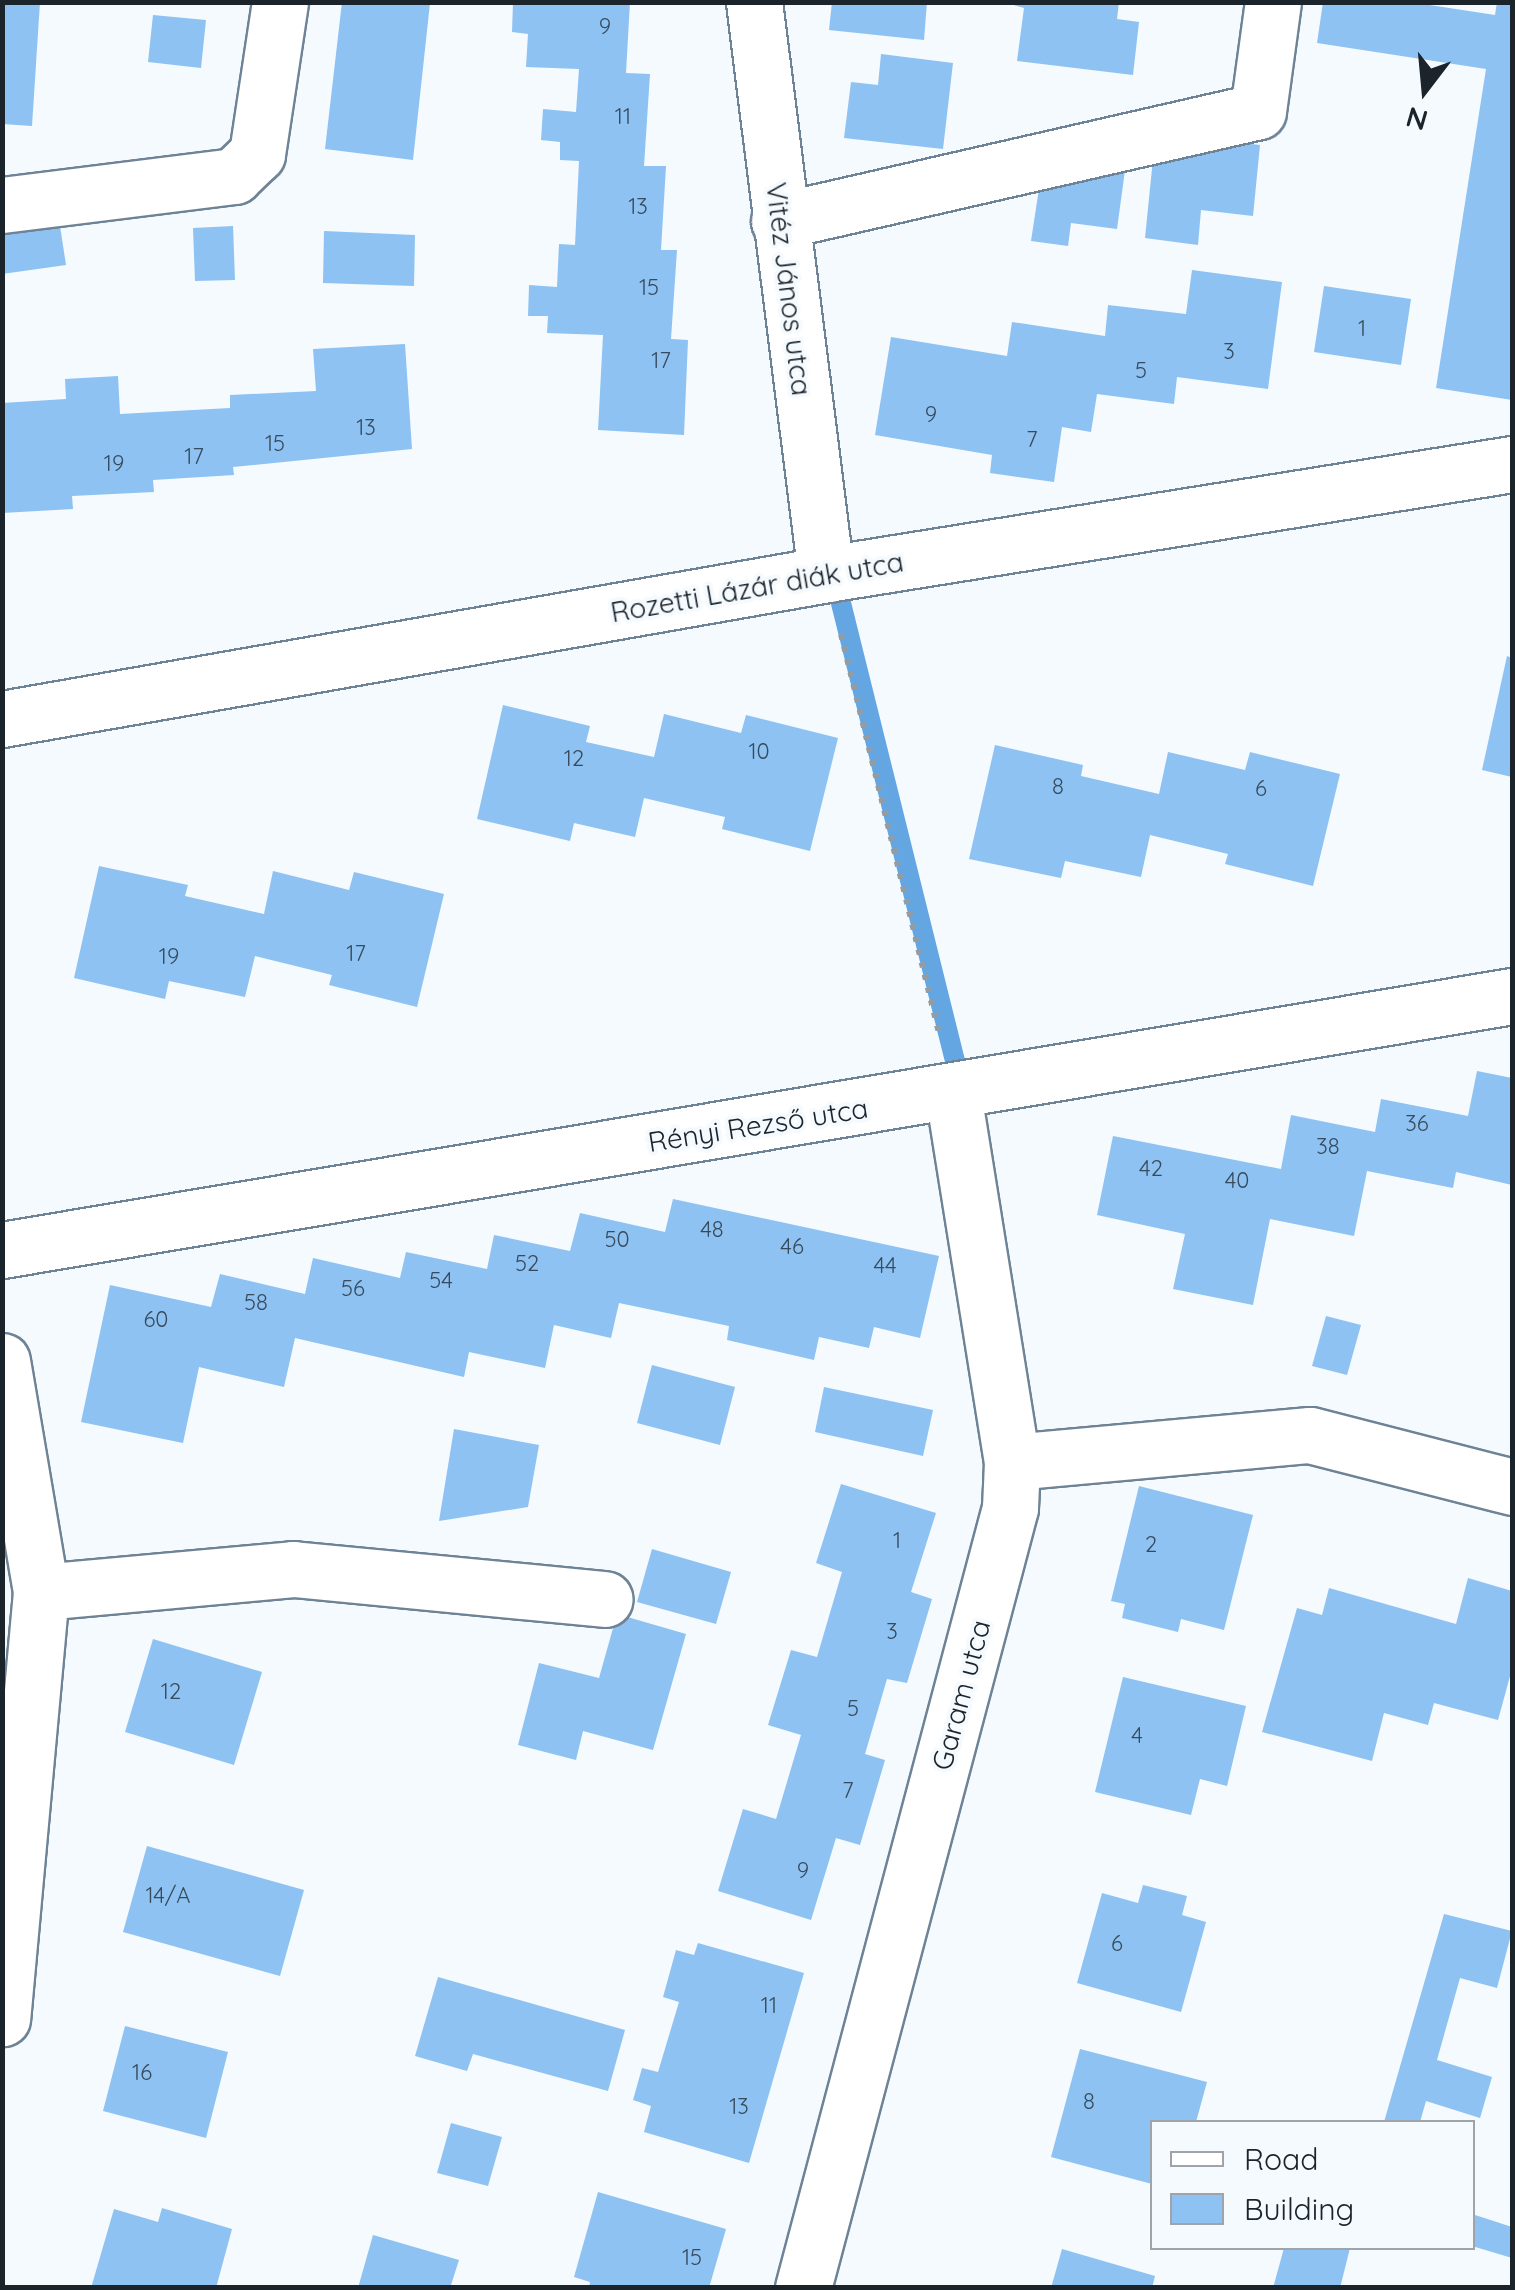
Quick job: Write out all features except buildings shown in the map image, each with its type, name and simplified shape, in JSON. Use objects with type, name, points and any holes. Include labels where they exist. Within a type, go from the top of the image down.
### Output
[{"type":"street","points":[[2,205],[234,176],[257,154],[280,2]]},
{"type":"street","name":"Vitéz János utca","points":[[754,2],[826,574]]},
{"type":"street","points":[[779,221],[1258,111],[1274,2]]},
{"type":"street","name":"Rozetti Lázár diák utca","points":[[2,719],[826,574],[1512,464]]},
{"type":"street","name":"Rényi Rezső utca","points":[[2,1250],[954,1093],[1512,996]]},
{"type":"street","name":"Garam utca","points":[[804,2288],[1010,1508],[1012,1462],[954,1093]]},
{"type":"street","points":[[2,1361],[41,1592],[2,2018]]},
{"type":"street","points":[[1012,1462],[1310,1435],[1512,1486]]},
{"type":"street","points":[[41,1592],[294,1569],[605,1599]]},
{"type":"path","points":[[826,574],[954,1093]]},
{"type":"waterway","points":[[834,575],[961,1085]]}]
